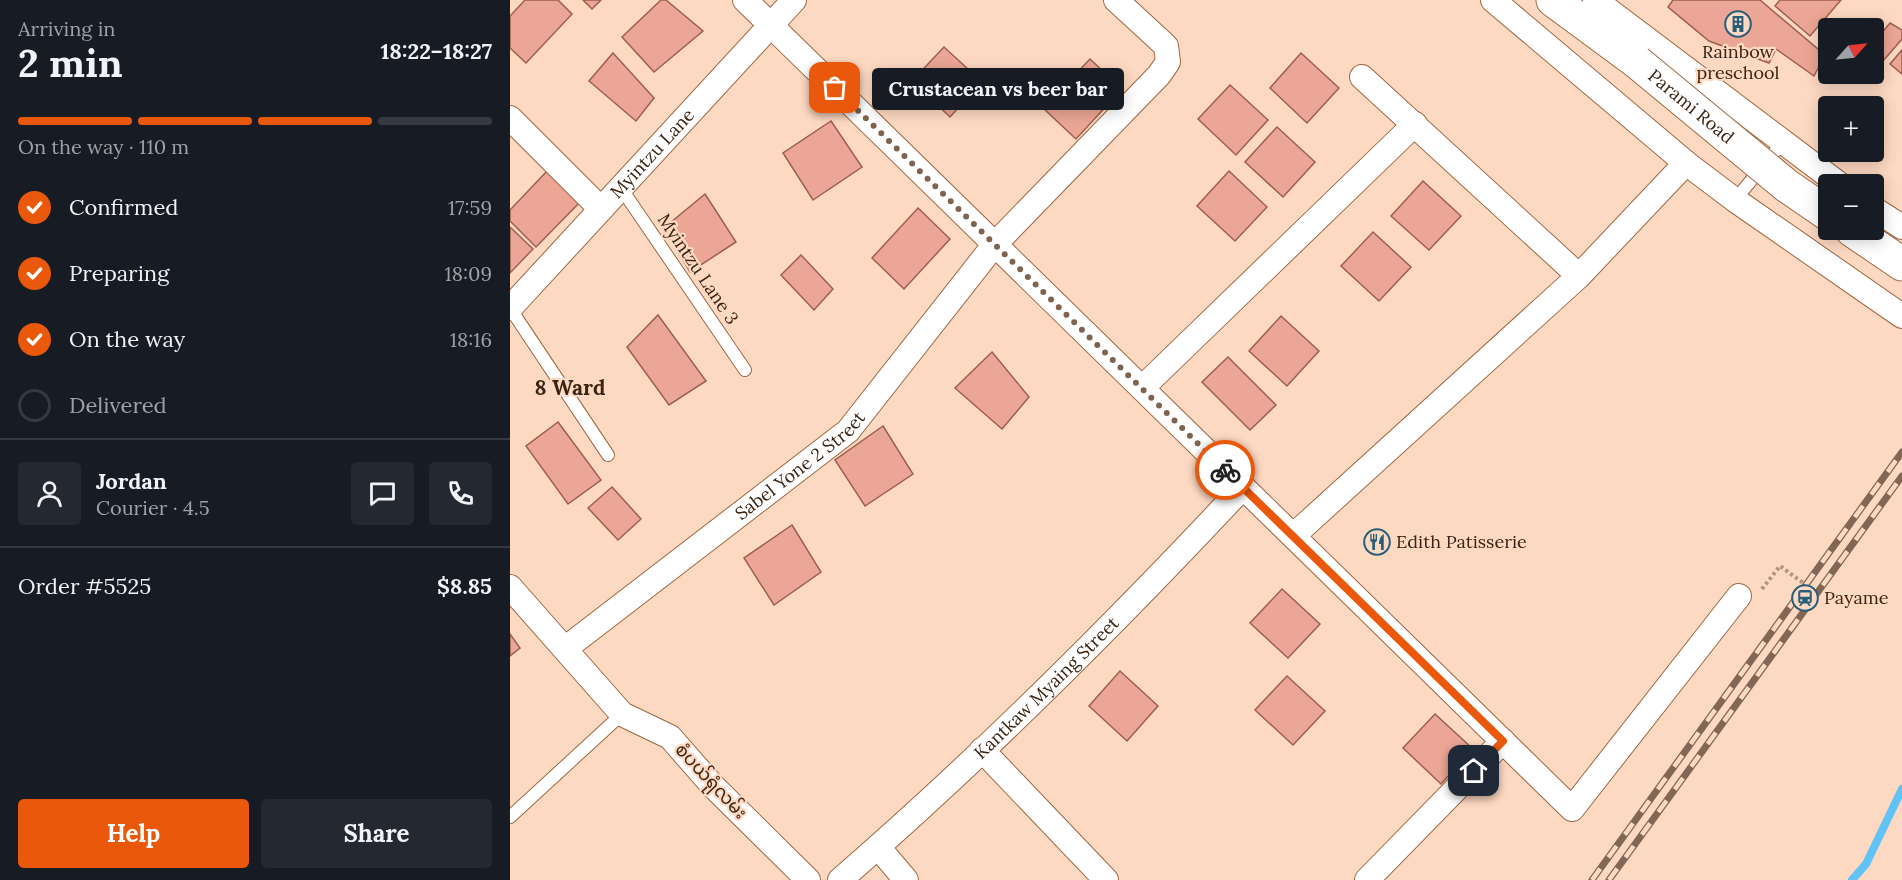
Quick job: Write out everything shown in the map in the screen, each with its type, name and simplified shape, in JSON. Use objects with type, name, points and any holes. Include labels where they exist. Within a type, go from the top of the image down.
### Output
[{"type":"main road","name":"Parami Road","points":[[1553,0],[1637,62],[1787,186],[1818,207]]},
{"type":"main road","points":[[1867,240],[1902,264]]},
{"type":"street","points":[[745,0],[1572,809],[1749,595]]},
{"type":"street","name":"Myintzu Lane","points":[[510,308],[795,0]]},
{"type":"street","name":"Sabel Yone 2 Street","points":[[566,648],[848,431],[995,244],[1168,62],[1166,46],[1116,0]]},
{"type":"street","points":[[1493,0],[1686,163],[1735,200],[1902,316]]},
{"type":"street","points":[[1595,0],[1825,174]]},
{"type":"street","points":[[1362,77],[1579,276]]},
{"type":"street","points":[[510,118],[601,209]]},
{"type":"street","points":[[1142,388],[1415,124]]},
{"type":"street","points":[[1293,536],[1579,276],[1686,163]]},
{"type":"street","points":[[1884,215],[1902,227]]},
{"type":"street","name":"Kantkaw Myaing Street","points":[[840,880],[982,750],[1124,615],[1243,487]]},
{"type":"street","name":"စံပယ်ရုံလမ်း","points":[[510,587],[622,714],[670,737],[713,786],[808,880]]},
{"type":"street","points":[[1367,880],[1503,741]]},
{"type":"street","points":[[982,750],[1106,880]]},
{"type":"street","points":[[878,847],[906,880]]},
{"type":"lane","points":[[1735,200],[1782,143]]},
{"type":"lane","name":"Myintzu Lane 3","points":[[621,188],[745,370]]},
{"type":"lane","points":[[510,308],[608,455]]},
{"type":"lane","points":[[510,817],[622,714]]},
{"type":"path","points":[[1749,595],[1780,566],[1806,585]]},
{"type":"building","points":[[525,0],[558,0],[572,14],[526,63],[510,48],[510,16]]},
{"type":"building","points":[[583,0],[601,0],[592,9]]},
{"type":"building","points":[[661,0],[666,0],[703,31],[654,72],[622,37]]},
{"type":"building","name":"Rainbow preschool","points":[[1673,0],[1760,0],[1818,49],[1818,68],[1814,76],[1776,49],[1769,63],[1709,41],[1668,7]]},
{"type":"building","points":[[1780,0],[1841,0],[1826,18],[1818,18],[1818,27],[1810,36],[1775,6]]},
{"type":"building","points":[[1890,23],[1902,30],[1902,39],[1884,60],[1884,30]]},
{"type":"building","points":[[944,47],[982,82],[950,117],[912,81]]},
{"type":"building","points":[[1902,50],[1902,74],[1890,64]]},
{"type":"building","points":[[613,53],[654,98],[636,121],[589,81]]},
{"type":"building","points":[[1301,53],[1339,88],[1307,123],[1270,88]]},
{"type":"building","points":[[1090,59],[1122,89],[1076,139],[1043,108]]},
{"type":"building","points":[[1230,85],[1268,120],[1236,155],[1198,119]]},
{"type":"building","points":[[831,121],[862,167],[813,200],[783,153]]},
{"type":"building","points":[[1277,127],[1315,162],[1283,197],[1245,162]]},
{"type":"building","points":[[548,170],[581,201],[536,247],[510,221],[510,210]]},
{"type":"building","points":[[1229,171],[1267,207],[1235,241],[1197,206]]},
{"type":"building","points":[[1423,181],[1461,216],[1429,250],[1391,216]]},
{"type":"building","points":[[705,194],[736,242],[690,272],[664,228]]},
{"type":"building","points":[[918,208],[950,239],[904,289],[872,258]]},
{"type":"building","points":[[510,227],[533,249],[510,273]]},
{"type":"building","points":[[1373,232],[1411,267],[1379,301],[1341,266]]},
{"type":"building","points":[[801,255],[833,289],[814,310],[781,275]]},
{"type":"building","points":[[658,315],[706,381],[669,405],[627,347]]},
{"type":"building","points":[[1281,316],[1319,351],[1287,386],[1249,351]]},
{"type":"building","points":[[992,352],[1029,397],[1002,429],[955,388]]},
{"type":"building","points":[[1228,357],[1276,405],[1250,430],[1202,382]]},
{"type":"building","points":[[558,422],[601,480],[568,504],[526,446]]},
{"type":"building","points":[[883,426],[913,474],[865,506],[835,460]]},
{"type":"building","points":[[612,487],[641,519],[618,540],[588,508]]},
{"type":"building","points":[[792,525],[821,572],[774,605],[744,558]]},
{"type":"building","points":[[1282,589],[1320,624],[1288,658],[1250,623]]},
{"type":"building","points":[[510,634],[520,648],[510,656]]},
{"type":"building","points":[[1120,671],[1158,706],[1127,741],[1089,706]]},
{"type":"building","points":[[1287,676],[1325,711],[1293,745],[1255,710]]},
{"type":"building","points":[[1435,714],[1473,749],[1441,784],[1403,748]]},
{"type":"waterway","points":[[1852,880],[1866,864],[1902,789]]},
{"type":"railway","points":[[1592,880],[1902,452]]},
{"type":"railway","points":[[1609,880],[1902,476]]},
{"type":"way so far","points":[[835,88],[1225,470]]},
{"type":"place","name":"Rainbow preschool","points":[[1738,24]]},
{"type":"place","name":"Crustacean vs beer bar","points":[[835,88]]},
{"type":"place","name":"Edith Patisserie","points":[[1377,542]]},
{"type":"place","name":"Payame","points":[[1805,598]]},
{"type":"district","name":"8 Ward","points":[[570,388]]},
{"type":"route","points":[[1225,470],[1503,741],[1474,771]]}]
